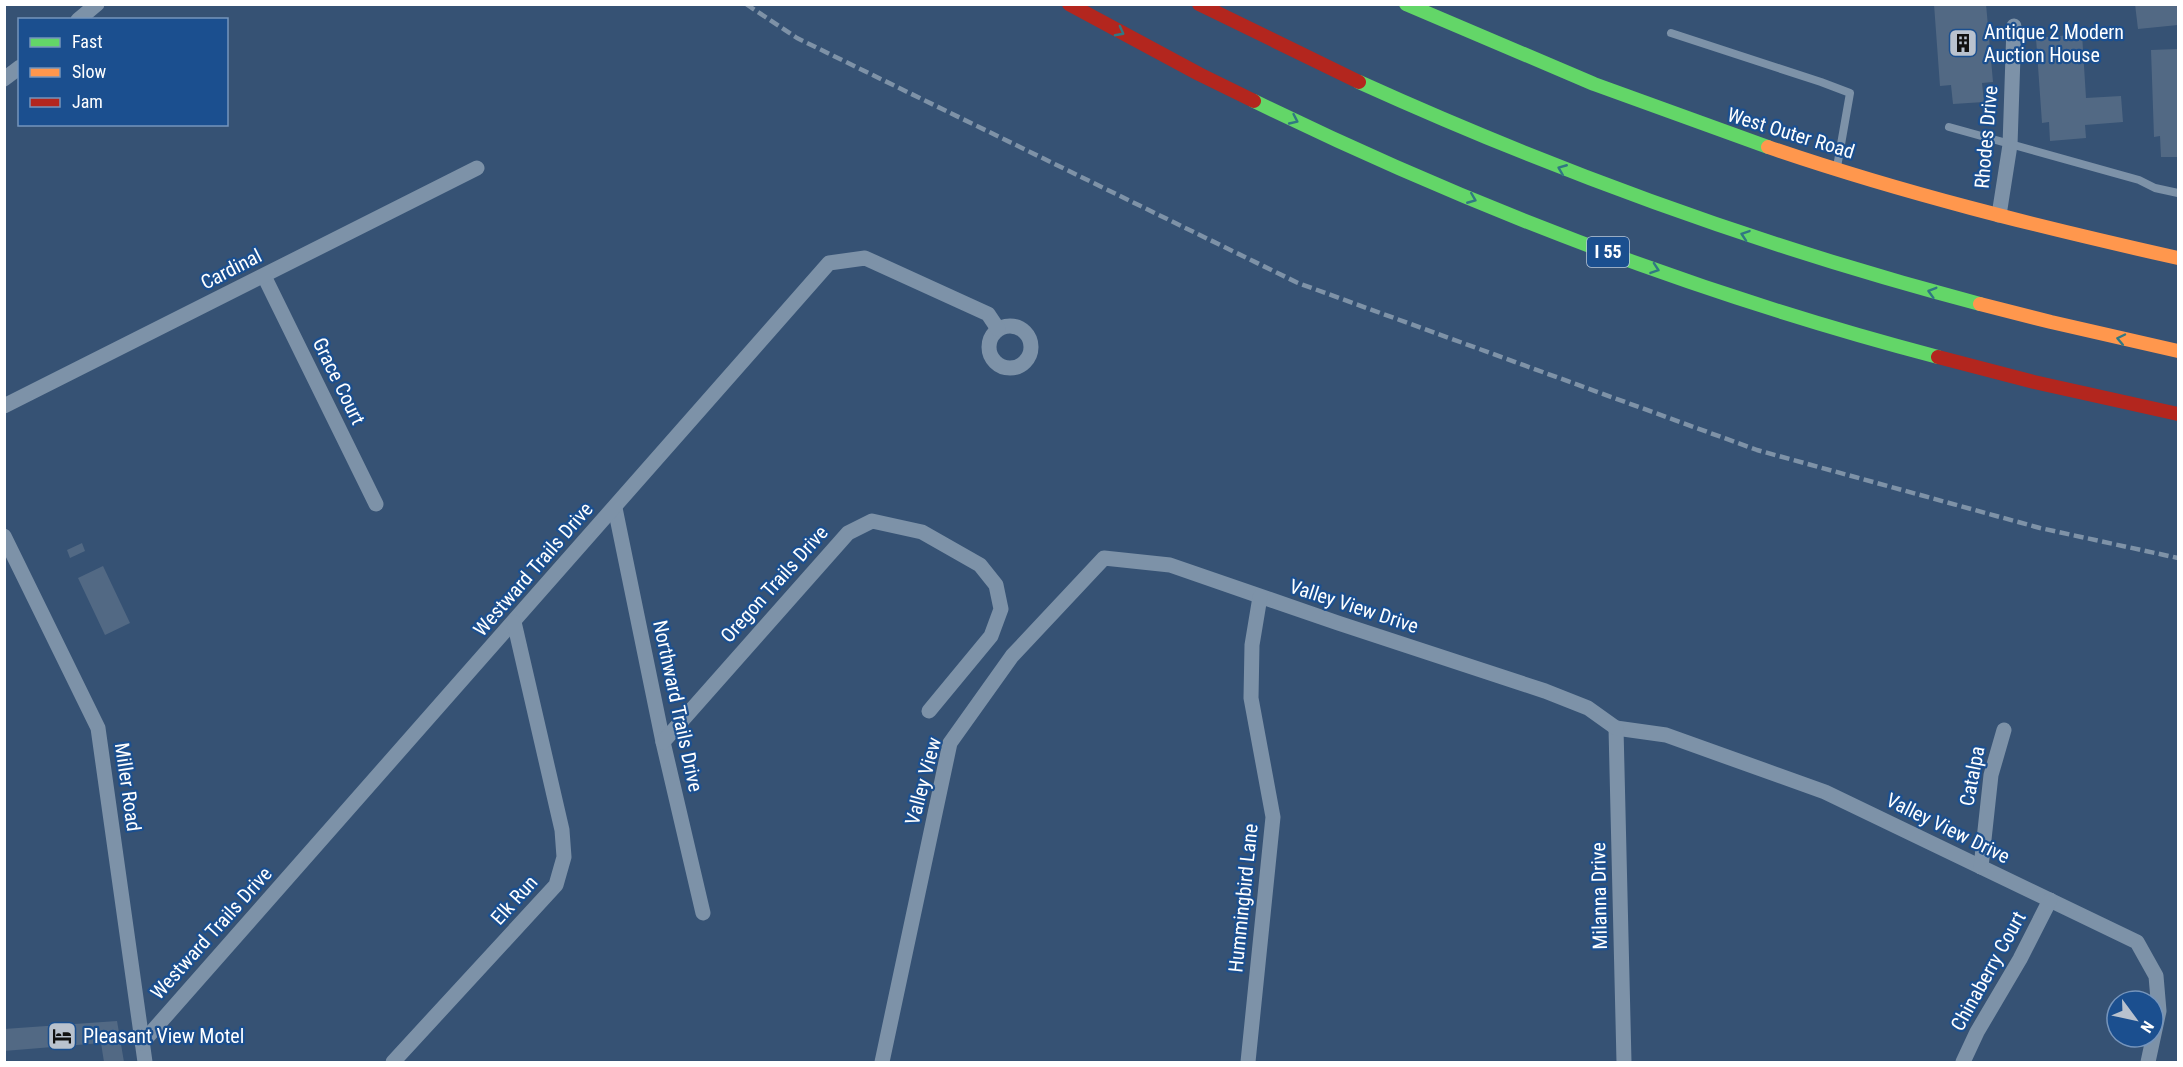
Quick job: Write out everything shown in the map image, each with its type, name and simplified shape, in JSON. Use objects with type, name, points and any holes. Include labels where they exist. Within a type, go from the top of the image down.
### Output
[{"type":"main road","name":"I 55","points":[[1069,4],[1184,66],[1354,148],[1488,206],[1632,261],[1727,294],[1920,352],[2061,388],[2178,414]]},
{"type":"main road","points":[[1198,4],[1376,91],[1554,166],[1655,204],[1754,238],[1959,299],[2098,334],[2178,351]]},
{"type":"main road","name":"West Outer Road","points":[[1406,4],[1578,79],[1707,127],[1837,168],[2000,215],[2178,258]]},
{"type":"street","points":[[80,18],[97,4]]},
{"type":"street","name":"Rhodes Drive","points":[[2000,215],[2010,146],[2014,26]]},
{"type":"street","points":[[4,79],[18,68]]},
{"type":"street","name":"Cardinal","points":[[4,406],[477,168]]},
{"type":"street","name":"Westward Trails Drive","points":[[142,1043],[829,263],[865,258],[988,314],[998,329]]},
{"type":"street","name":"Grace Court","points":[[264,276],[376,504]]},
{"type":"street","name":"Northward Trails Drive","points":[[615,508],[663,742],[704,913]]},
{"type":"street","name":"Oregon Trails Drive","points":[[663,742],[848,533],[872,521],[922,532],[980,565],[996,585],[1001,609],[991,636],[929,711]]},
{"type":"street","name":"Miller Road","points":[[4,536],[98,728],[145,1062]]},
{"type":"street","name":"Valley View Drive","points":[[1104,558],[1170,565],[1545,691],[1588,708],[1616,728],[1666,735],[1824,792],[2050,900],[2137,942],[2156,976],[2159,1011],[2148,1062]]},
{"type":"street","name":"Valley View","points":[[882,1062],[950,743],[1012,656],[1104,558]]},
{"type":"street","name":"Hummingbird Lane","points":[[1248,1062],[1273,817],[1251,698],[1252,645],[1260,597]]},
{"type":"street","name":"Elk Run","points":[[393,1062],[556,885],[564,858],[561,830],[514,622]]},
{"type":"street","name":"Milanna Drive","points":[[1616,728],[1624,1062]]},
{"type":"street","name":"Catalpa","points":[[1981,867],[1991,775],[2004,730]]},
{"type":"street","name":"Chinaberry Court","points":[[1963,1062],[1977,1032],[2020,959],[2050,900]]},
{"type":"lane","points":[[1671,33],[1850,93],[1837,168]]},
{"type":"lane","points":[[1949,127],[2178,193]]},
{"type":"building","name":"Antique 2 Modern Auction House","points":[[1934,4],[1986,4],[1993,82],[1982,83],[1984,102],[1953,104],[1951,85],[1940,86]]},
{"type":"building","points":[[2135,4],[2178,4],[2178,25],[2138,29]]},
{"type":"building","points":[[2082,34],[2086,98],[2121,96],[2123,122],[2085,125],[2086,138],[2050,141],[2049,122],[2042,123],[2036,38]]},
{"type":"building","points":[[2178,49],[2178,157],[2161,157],[2160,136],[2154,137],[2151,50]]},
{"type":"building","points":[[82,543],[85,551],[70,558],[67,550]]},
{"type":"building","points":[[103,566],[130,623],[105,635],[78,578]]},
{"type":"building","name":"Pleasant View Motel","points":[[117,1021],[124,1062],[104,1062],[101,1043],[4,1051],[4,1029]]},
{"type":"railway","points":[[746,4],[797,38],[1298,283],[1757,450],[2040,528],[2178,558]]},
{"type":"traffic: fast","points":[[1406,4],[1594,84],[1768,147]]},
{"type":"traffic: fast","points":[[1359,82],[1511,147],[1665,206],[1821,258],[1980,304]]},
{"type":"traffic: fast","points":[[1254,101],[1420,177],[1590,246],[1762,306],[1938,357]]},
{"type":"traffic: slow","points":[[1768,147],[1818,164],[1972,208],[2178,258]]},
{"type":"traffic: slow","points":[[1980,304],[2178,351]]},
{"type":"traffic: jam","points":[[1069,4],[1254,101]]},
{"type":"traffic: jam","points":[[1199,4],[1359,82]]},
{"type":"traffic: jam","points":[[1938,357],[2034,382],[2178,414]]},
{"type":"place","name":"Antique 2 Modern Auction House","points":[[1963,43]]},
{"type":"place","name":"Pleasant View Motel","points":[[62,1036]]}]
